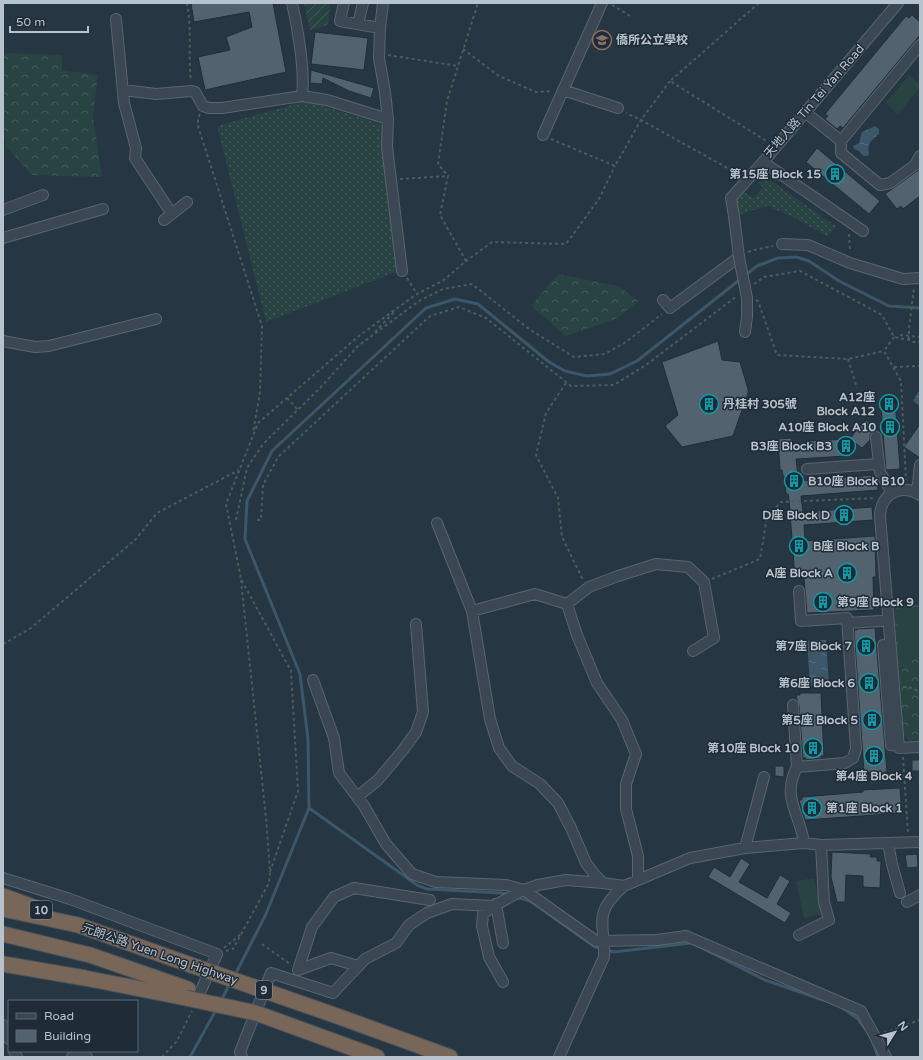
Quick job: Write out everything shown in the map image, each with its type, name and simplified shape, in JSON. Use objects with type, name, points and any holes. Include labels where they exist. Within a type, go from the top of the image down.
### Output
[{"type":"highway","name":"10","points":[[3,896],[78,925]]},
{"type":"highway","name":"元朗公路 Yuen Long Highway","points":[[3,909],[78,925],[450,1057]]},
{"type":"highway","name":"元朗公路 Yuen Long Highway","points":[[3,934],[90,955],[191,995]]},
{"type":"highway","points":[[3,964],[191,995]]},
{"type":"highway","name":"9","points":[[191,995],[256,1012],[377,1057]]},
{"type":"street","points":[[292,3],[296,19],[301,59],[303,85],[302,96]]},
{"type":"street","points":[[344,3],[340,21],[380,28]]},
{"type":"street","points":[[358,24],[363,3]]},
{"type":"street","points":[[383,3],[379,54],[388,119],[387,147],[402,271]]},
{"type":"street","points":[[543,135],[602,3]]},
{"type":"street","name":"天地人路 Tin Tei Yan Road","points":[[863,231],[763,162],[898,3]]},
{"type":"street","points":[[116,19],[124,103],[136,148],[135,158],[168,217],[187,202]]},
{"type":"street","points":[[920,45],[841,141],[841,153],[880,185],[890,183],[915,166],[920,156]]},
{"type":"street","points":[[123,90],[156,94],[192,91],[195,92],[203,106],[208,108],[222,108],[302,96],[327,100],[388,119]]},
{"type":"street","points":[[563,90],[618,108]]},
{"type":"street","points":[[805,112],[841,141]]},
{"type":"street","points":[[745,332],[748,317],[746,294],[739,257],[731,198],[763,162]]},
{"type":"street","points":[[3,210],[43,195]]},
{"type":"street","points":[[3,238],[103,209]]},
{"type":"street","points":[[782,244],[808,246],[850,263],[903,279],[920,278]]},
{"type":"street","points":[[663,300],[670,308],[739,257]]},
{"type":"street","points":[[3,341],[35,347],[49,346],[156,319]]},
{"type":"street","points":[[876,437],[880,472],[883,480],[892,493]]},
{"type":"street","points":[[807,469],[878,464]]},
{"type":"street","points":[[901,747],[894,688],[880,510],[884,501],[892,493],[914,492],[918,484],[920,465]]},
{"type":"street","points":[[437,523],[472,611],[490,719],[499,748],[512,766],[540,784],[558,802],[586,863],[603,883]]},
{"type":"street","points":[[567,604],[589,587],[656,564],[688,567],[704,582],[714,638],[693,651]]},
{"type":"street","points":[[885,580],[880,583],[891,744],[901,747],[920,747]]},
{"type":"street","points":[[797,767],[845,763],[853,758],[856,749],[847,618],[801,621],[799,591]]},
{"type":"street","points":[[472,611],[535,594],[567,604]]},
{"type":"street","points":[[567,604],[577,634],[597,683],[622,720],[636,754],[626,784],[626,809],[638,856],[638,880]]},
{"type":"street","points":[[847,623],[882,621]]},
{"type":"street","points":[[357,797],[378,780],[403,750],[416,732],[423,712],[416,624]]},
{"type":"street","points":[[313,680],[334,738],[339,773],[364,806],[386,844],[412,874],[436,882],[506,885],[523,891],[596,941],[657,940],[686,936],[861,1011],[886,1057]]},
{"type":"street","points":[[793,705],[797,767],[792,777],[790,788],[791,800],[802,830],[804,843]]},
{"type":"street","points":[[745,848],[764,777]]},
{"type":"street","points":[[559,1057],[604,957],[605,940],[602,931],[603,912],[611,898],[624,886],[690,858],[745,848],[804,843],[821,845],[920,842]]},
{"type":"street","points":[[888,843],[900,893]]},
{"type":"street","points":[[799,935],[829,920],[824,902],[821,845]]},
{"type":"street","points":[[3,878],[70,899],[217,954],[191,995]]},
{"type":"street","points":[[503,982],[489,957],[482,926],[483,914],[495,905],[538,885],[566,880],[624,886]]},
{"type":"street","points":[[298,970],[312,927],[334,897],[354,888],[430,900]]},
{"type":"street","points":[[908,902],[920,895]]},
{"type":"street","points":[[242,1057],[240,1052],[271,973],[333,993],[365,959],[396,943],[409,925],[427,913],[452,904],[495,905]]},
{"type":"street","points":[[495,905],[503,943]]},
{"type":"street","points":[[298,970],[331,958],[358,966]]},
{"type":"street","points":[[3,1025],[8,1037]]},
{"type":"street","points":[[72,1057],[81,1054],[87,1057]]},
{"type":"path","points":[[187,3],[191,35],[190,69],[192,91]]},
{"type":"path","points":[[448,176],[438,164],[446,101],[478,3]]},
{"type":"path","points":[[609,3],[632,17]]},
{"type":"path","points":[[217,954],[233,949],[269,883],[270,872],[266,818],[241,579],[226,504],[258,423],[360,334],[417,294],[444,280],[466,261],[492,242],[566,244],[599,199],[641,120],[670,81],[759,3]]},
{"type":"path","points":[[463,49],[499,76],[536,92],[563,90]]},
{"type":"path","points":[[379,54],[458,66]]},
{"type":"path","points":[[670,81],[776,146]]},
{"type":"path","points":[[203,106],[198,118],[198,126],[262,326],[260,392],[252,438]]},
{"type":"path","points":[[618,108],[747,179]]},
{"type":"path","points":[[543,135],[616,166]]},
{"type":"path","points":[[391,180],[448,176]]},
{"type":"path","points":[[448,176],[440,216],[466,261]]},
{"type":"path","points":[[849,221],[850,263]]},
{"type":"path","points":[[739,257],[754,250],[782,244]]},
{"type":"path","points":[[402,271],[417,294]]},
{"type":"path","points":[[257,520],[261,520],[263,485],[278,457],[430,316],[459,307],[486,318],[539,358],[571,386],[614,385],[646,365],[746,294],[764,276],[800,271],[882,315],[894,337]]},
{"type":"path","points":[[236,520],[247,468],[263,444],[321,387],[358,346],[419,301],[443,289],[472,284],[549,344],[574,357],[605,354],[627,343],[670,308]]},
{"type":"path","points":[[909,340],[913,290]]},
{"type":"path","points":[[746,294],[758,300],[777,355],[848,359],[884,352],[894,337]]},
{"type":"path","points":[[371,336],[398,308]]},
{"type":"path","points":[[900,335],[920,337]]},
{"type":"path","points":[[894,337],[912,342],[920,342]]},
{"type":"path","points":[[884,352],[901,381],[914,492]]},
{"type":"path","points":[[848,359],[857,388]]},
{"type":"path","points":[[643,362],[646,365]]},
{"type":"path","points":[[894,367],[920,366]]},
{"type":"path","points":[[566,382],[546,413],[536,455],[558,498],[562,537],[580,576],[589,587]]},
{"type":"path","points":[[287,398],[298,410]]},
{"type":"path","points":[[3,644],[32,628],[136,539],[157,513],[240,469]]},
{"type":"path","points":[[704,582],[760,559],[767,517],[781,502],[878,498],[884,501]]},
{"type":"path","points":[[241,579],[291,671],[298,791],[270,872]]},
{"type":"path","points":[[894,688],[913,688],[920,693]]},
{"type":"path","points":[[901,747],[909,842]]},
{"type":"path","points":[[217,954],[242,933]]},
{"type":"path","points":[[262,944],[298,970]]},
{"type":"path","points":[[162,1057],[177,1041],[191,995]]},
{"type":"path","points":[[875,1036],[920,1020]]},
{"type":"green space","points":[[304,3],[330,3],[328,25],[310,30]]},
{"type":"green space","points":[[3,53],[62,55],[62,70],[98,75],[93,116],[102,177],[32,175],[6,146],[3,134]]},
{"type":"green space","points":[[909,75],[920,85],[920,88],[898,114],[885,103]]},
{"type":"green space","points":[[306,101],[381,124],[396,272],[266,322],[217,126]]},
{"type":"green space","points":[[766,179],[836,226],[828,237],[795,218],[767,206],[738,215],[736,200],[744,192],[754,198],[763,187],[758,183],[761,180]]},
{"type":"green space","points":[[558,274],[618,286],[638,301],[618,318],[566,336],[531,306]]},
{"type":"green space","points":[[920,604],[920,742],[914,742],[908,740],[903,733],[893,606]]},
{"type":"green space","points":[[920,607],[920,656],[901,658],[897,609]]},
{"type":"green space","points":[[814,878],[822,914],[804,918],[796,881]]},
{"type":"water","points":[[875,126],[879,129],[879,134],[870,142],[868,156],[863,156],[859,151],[854,149],[853,146],[859,143],[862,132]]},
{"type":"water","points":[[920,389],[920,406],[913,401]]},
{"type":"water","points":[[826,640],[829,684],[810,685],[807,641]]},
{"type":"building","points":[[191,3],[273,3],[286,72],[205,90],[198,57],[230,50],[226,37],[252,27],[249,12],[194,22]]},
{"type":"building","points":[[912,15],[920,22],[920,35],[843,128],[840,126],[837,129],[825,119],[828,116],[825,114],[906,16],[909,18]]},
{"type":"building","points":[[315,32],[368,38],[364,70],[311,64]]},
{"type":"building","points":[[311,70],[374,88],[371,98],[349,91],[323,78],[322,84],[310,83]]},
{"type":"building","points":[[817,148],[880,201],[869,214],[806,162]]},
{"type":"building","points":[[920,169],[920,196],[903,209],[901,206],[897,209],[885,194]]},
{"type":"building","name":"丹桂村 305號","points":[[718,341],[722,360],[740,362],[748,393],[733,436],[682,447],[665,426],[678,415],[662,362]]},
{"type":"building","points":[[895,400],[900,469],[886,470],[881,407],[882,401]]},
{"type":"building","points":[[866,420],[877,429],[872,432],[870,435],[870,440],[862,448],[850,439],[861,424],[862,425]]},
{"type":"building","points":[[920,424],[920,458],[904,447]]},
{"type":"building","points":[[791,438],[792,445],[807,443],[807,441],[850,439],[852,454],[846,454],[846,456],[796,459],[800,481],[874,475],[877,479],[878,490],[801,496],[803,512],[872,507],[873,520],[804,525],[805,541],[875,536],[876,577],[873,577],[874,610],[807,613],[804,578],[795,578],[789,500],[788,494],[786,494],[784,476],[782,470],[780,470],[778,439]]},
{"type":"building","points":[[875,628],[887,772],[884,772],[884,774],[870,775],[870,772],[864,772],[854,630]]},
{"type":"building","points":[[800,693],[821,693],[824,756],[821,756],[821,758],[806,760],[806,758],[803,758],[799,705],[796,695],[800,695]]},
{"type":"building","points":[[912,760],[920,760],[920,771],[912,771]]},
{"type":"building","points":[[775,766],[784,766],[784,777],[775,776]]},
{"type":"building","points":[[900,788],[902,813],[805,820],[799,800],[802,800],[802,797],[863,792],[863,790]]},
{"type":"building","points":[[832,852],[871,854],[870,857],[877,857],[877,861],[881,861],[880,888],[863,887],[863,876],[846,875],[845,902],[837,902],[831,877]]},
{"type":"building","points":[[917,854],[918,867],[907,868],[905,855]]},
{"type":"building","points":[[741,858],[750,864],[739,882],[767,898],[780,875],[790,881],[777,904],[791,913],[785,923],[708,877],[714,867],[730,877]]},
{"type":"waterway","points":[[235,975],[266,914],[309,808],[308,739],[300,674],[245,539],[247,501],[272,451],[426,308],[455,299],[478,304],[549,362],[565,371],[587,376],[610,374],[637,361],[757,266],[778,258],[796,257],[809,261],[839,281],[889,306],[920,308]]},
{"type":"waterway","points":[[309,808],[417,885],[427,889],[502,893],[508,895]]},
{"type":"waterway","points":[[516,897],[530,901],[595,947],[614,952],[691,943]]},
{"type":"waterway","points":[[698,946],[765,980],[823,1000]]},
{"type":"waterway","points":[[221,1001],[230,983]]},
{"type":"waterway","points":[[841,1007],[858,1019],[866,1030]]},
{"type":"waterway","points":[[190,1057],[216,1010]]},
{"type":"waterway","points":[[871,1038],[878,1057]]},
{"type":"place","name":"僑所公立學校","points":[[602,40]]},
{"type":"place","name":"第15座 Block 15","points":[[835,174]]},
{"type":"place","name":"丹桂村 305號","points":[[709,404]]},
{"type":"place","name":"A12座 Block A12","points":[[889,404]]},
{"type":"place","name":"A10座 Block A10","points":[[890,427]]},
{"type":"place","name":"B3座 Block B3","points":[[846,446]]},
{"type":"place","name":"B10座 Block B10","points":[[794,481]]},
{"type":"place","name":"D座 Block D","points":[[844,515]]},
{"type":"place","name":"B座 Block B","points":[[799,546]]},
{"type":"place","name":"A座 Block A","points":[[847,573]]},
{"type":"place","name":"第9座 Block 9","points":[[823,602]]},
{"type":"place","name":"第7座 Block 7","points":[[866,646]]},
{"type":"place","name":"第6座 Block 6","points":[[869,683]]},
{"type":"place","name":"第5座 Block 5","points":[[872,720]]},
{"type":"place","name":"第10座 Block 10","points":[[813,748]]},
{"type":"place","name":"第4座 Block 4","points":[[874,756]]},
{"type":"place","name":"第1座 Block 1","points":[[812,808]]}]
